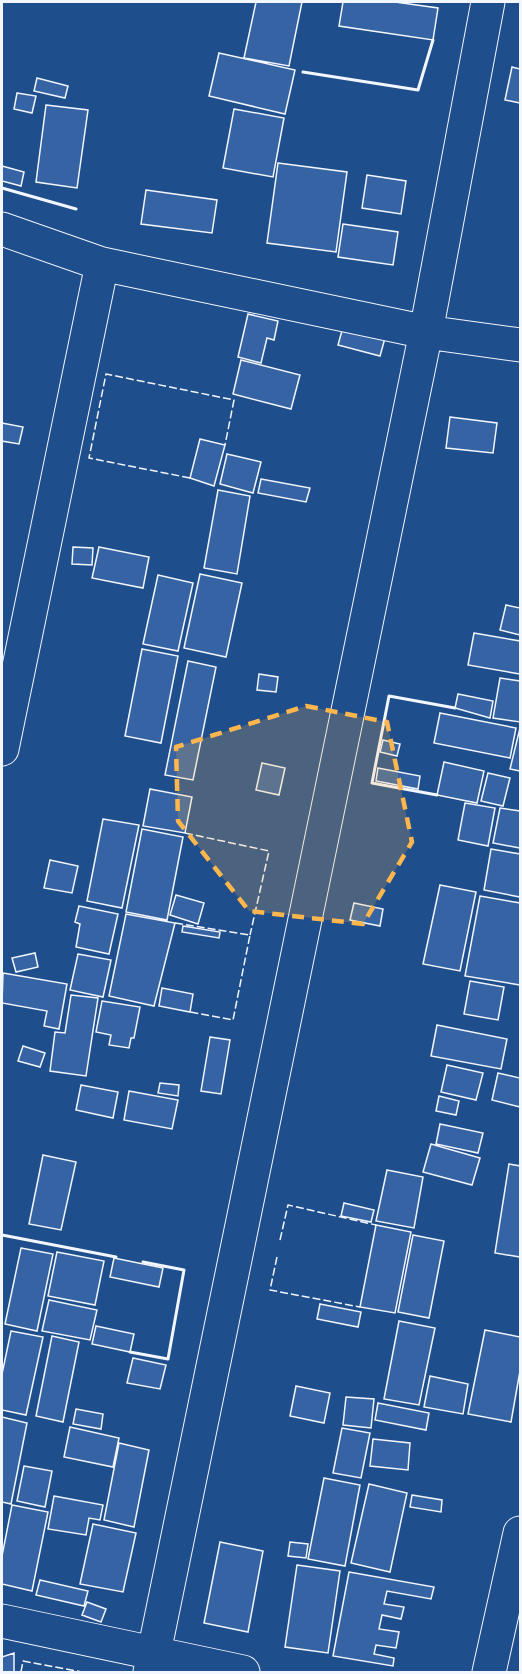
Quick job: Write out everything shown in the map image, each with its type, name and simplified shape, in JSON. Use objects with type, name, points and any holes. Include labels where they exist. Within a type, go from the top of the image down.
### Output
[{"type":"street","points":[[152,1664],[426,332],[488,2]]},
{"type":"street","points":[[2,229],[102,264],[426,332],[520,345]]},
{"type":"street","points":[[2,749],[102,264]]},
{"type":"street","points":[[489,1672],[520,1533]]},
{"type":"street","points":[[2,1621],[152,1664],[243,1672]]},
{"type":"highlighted area","points":[[306,706],[387,722],[412,842],[363,924],[249,911],[178,821],[176,747]]},
{"type":"building","points":[[256,2],[302,2],[289,66],[244,58]]},
{"type":"building","points":[[343,2],[395,2],[438,8],[433,40],[339,26]]},
{"type":"building","points":[[219,53],[295,70],[285,114],[209,96]]},
{"type":"building","points":[[512,67],[520,69],[520,103],[505,100]]},
{"type":"building","points":[[37,78],[68,86],[65,98],[34,91]]},
{"type":"building","points":[[17,93],[36,96],[32,113],[14,109]]},
{"type":"building","points":[[46,105],[88,110],[77,188],[36,182]]},
{"type":"building","points":[[234,109],[284,118],[273,177],[223,168]]},
{"type":"building","points":[[278,163],[347,172],[336,252],[267,243]]},
{"type":"building","points":[[2,166],[24,172],[21,186],[2,181]]},
{"type":"building","points":[[367,175],[406,181],[401,214],[362,208]]},
{"type":"building","points":[[146,190],[217,200],[212,233],[141,224]]},
{"type":"building","points":[[343,224],[398,232],[393,265],[338,257]]},
{"type":"building","points":[[248,314],[278,321],[274,340],[267,338],[261,363],[238,357]]},
{"type":"building","points":[[343,327],[385,338],[380,356],[338,345]]},
{"type":"building","points":[[241,360],[300,375],[291,409],[233,394]]},
{"type":"building","points":[[450,417],[497,423],[493,453],[446,448]]},
{"type":"building","points":[[2,423],[23,427],[19,444],[2,441]]},
{"type":"building","points":[[200,439],[225,445],[214,486],[190,478]]},
{"type":"building","points":[[227,454],[261,462],[253,493],[220,484]]},
{"type":"building","points":[[261,479],[310,488],[306,502],[258,493]]},
{"type":"building","points":[[218,490],[250,496],[237,574],[204,568]]},
{"type":"building","points":[[73,547],[93,548],[92,565],[72,564]]},
{"type":"building","points":[[99,547],[149,557],[143,588],[92,578]]},
{"type":"building","points":[[200,574],[242,583],[226,657],[184,648]]},
{"type":"building","points":[[158,575],[193,583],[178,651],[143,644]]},
{"type":"building","points":[[506,605],[520,608],[520,635],[500,630]]},
{"type":"building","points":[[474,633],[520,641],[520,674],[468,665]]},
{"type":"building","points":[[142,649],[178,656],[161,743],[125,736]]},
{"type":"building","points":[[188,661],[216,667],[193,780],[165,775]]},
{"type":"building","points":[[259,674],[278,677],[276,692],[257,690]]},
{"type":"building","points":[[500,678],[520,681],[520,722],[493,718]]},
{"type":"building","points":[[458,694],[493,701],[490,718],[455,708]]},
{"type":"building","points":[[440,713],[516,728],[510,758],[434,743]]},
{"type":"building","points":[[520,728],[520,771],[510,769]]},
{"type":"building","points":[[383,740],[400,744],[397,756],[380,752]]},
{"type":"building","points":[[444,762],[484,771],[477,803],[437,795]]},
{"type":"building","points":[[262,763],[285,768],[279,795],[256,790]]},
{"type":"building","points":[[378,768],[420,776],[418,789],[376,781]]},
{"type":"building","points":[[488,773],[510,778],[503,806],[481,801]]},
{"type":"building","points":[[150,789],[192,797],[185,833],[143,826]]},
{"type":"building","points":[[465,803],[495,808],[488,846],[458,840]]},
{"type":"building","points":[[500,808],[520,811],[520,848],[493,843]]},
{"type":"building","points":[[103,819],[139,825],[122,908],[87,901]]},
{"type":"building","points":[[142,829],[183,837],[167,920],[126,912]]},
{"type":"building","points":[[491,849],[520,854],[520,897],[484,890]]},
{"type":"building","points":[[50,860],[78,866],[72,893],[44,888]]},
{"type":"building","points":[[440,885],[476,892],[460,971],[423,964]]},
{"type":"building","points":[[176,895],[204,903],[198,924],[170,915]]},
{"type":"building","points":[[480,896],[520,903],[520,985],[465,976]]},
{"type":"building","points":[[354,903],[383,909],[380,926],[350,920]]},
{"type":"building","points":[[79,906],[118,914],[109,954],[76,947],[80,924],[75,922]]},
{"type":"building","points":[[126,914],[175,923],[154,1006],[109,996]]},
{"type":"building","points":[[183,926],[220,932],[219,938],[182,932]]},
{"type":"building","points":[[35,953],[38,967],[16,972],[12,958]]},
{"type":"building","points":[[78,954],[111,960],[103,997],[70,990]]},
{"type":"building","points":[[3,973],[67,984],[59,1029],[44,1026],[47,1011],[2,1003]]},
{"type":"building","points":[[470,981],[504,987],[498,1020],[464,1014]]},
{"type":"building","points":[[162,988],[193,994],[190,1012],[159,1006]]},
{"type":"building","points":[[71,995],[98,998],[86,1076],[50,1071],[55,1032],[65,1033]]},
{"type":"building","points":[[102,1001],[140,1007],[134,1038],[131,1038],[129,1048],[109,1045],[111,1035],[96,1032]]},
{"type":"building","points":[[437,1025],[507,1039],[501,1069],[431,1056]]},
{"type":"building","points":[[210,1037],[230,1040],[221,1094],[201,1091]]},
{"type":"building","points":[[23,1046],[45,1053],[40,1067],[18,1061]]},
{"type":"building","points":[[447,1065],[483,1073],[476,1100],[441,1092]]},
{"type":"building","points":[[498,1073],[520,1078],[520,1107],[492,1100]]},
{"type":"building","points":[[160,1083],[179,1085],[178,1096],[158,1093]]},
{"type":"building","points":[[81,1085],[118,1092],[113,1118],[76,1110]]},
{"type":"building","points":[[129,1091],[178,1100],[172,1129],[124,1120]]},
{"type":"building","points":[[439,1096],[459,1101],[456,1115],[436,1111]]},
{"type":"building","points":[[440,1124],[483,1133],[478,1153],[436,1144]]},
{"type":"building","points":[[431,1144],[480,1158],[472,1185],[423,1172]]},
{"type":"building","points":[[43,1155],[76,1162],[61,1230],[29,1224]]},
{"type":"building","points":[[509,1164],[520,1166],[520,1257],[495,1253]]},
{"type":"building","points":[[387,1170],[423,1177],[414,1228],[376,1221]]},
{"type":"building","points":[[344,1203],[374,1210],[371,1222],[341,1216]]},
{"type":"building","points":[[376,1225],[411,1232],[395,1313],[360,1307]]},
{"type":"building","points":[[413,1235],[444,1241],[429,1318],[398,1312]]},
{"type":"building","points":[[21,1248],[53,1254],[37,1331],[5,1324]]},
{"type":"building","points":[[57,1252],[104,1261],[95,1305],[48,1296]]},
{"type":"building","points":[[114,1258],[163,1268],[159,1287],[110,1277]]},
{"type":"building","points":[[49,1300],[97,1310],[90,1340],[42,1331]]},
{"type":"building","points":[[320,1304],[361,1312],[358,1327],[317,1319]]},
{"type":"building","points":[[399,1321],[435,1328],[419,1405],[384,1399]]},
{"type":"building","points":[[96,1326],[134,1334],[130,1352],[92,1344]]},
{"type":"building","points":[[485,1330],[520,1337],[520,1371],[511,1422],[468,1414]]},
{"type":"building","points":[[11,1331],[43,1337],[26,1415],[2,1410],[2,1374]]},
{"type":"building","points":[[52,1336],[79,1342],[63,1422],[36,1416]]},
{"type":"building","points":[[133,1358],[166,1365],[160,1389],[127,1383]]},
{"type":"building","points":[[430,1376],[468,1384],[463,1414],[424,1407]]},
{"type":"building","points":[[296,1386],[330,1393],[324,1423],[290,1416]]},
{"type":"building","points":[[346,1397],[374,1399],[371,1428],[343,1425]]},
{"type":"building","points":[[378,1403],[429,1413],[426,1430],[375,1420]]},
{"type":"building","points":[[76,1409],[103,1414],[101,1429],[73,1424]]},
{"type":"building","points":[[2,1417],[27,1423],[11,1504],[2,1502]]},
{"type":"building","points":[[70,1427],[119,1438],[113,1467],[64,1457]]},
{"type":"building","points":[[342,1428],[370,1433],[361,1478],[333,1473]]},
{"type":"building","points":[[373,1439],[410,1443],[408,1470],[370,1466]]},
{"type":"building","points":[[119,1443],[149,1450],[134,1527],[104,1520]]},
{"type":"building","points":[[24,1466],[52,1471],[45,1507],[17,1501]]},
{"type":"building","points":[[324,1478],[360,1485],[345,1566],[308,1559]]},
{"type":"building","points":[[369,1484],[407,1493],[390,1572],[351,1563]]},
{"type":"building","points":[[412,1495],[442,1500],[441,1512],[410,1507]]},
{"type":"building","points":[[54,1496],[103,1505],[100,1520],[89,1518],[86,1535],[48,1529]]},
{"type":"building","points":[[12,1505],[48,1512],[32,1591],[2,1584],[2,1556]]},
{"type":"building","points":[[93,1524],[136,1533],[123,1592],[80,1584]]},
{"type":"building","points":[[220,1542],[263,1551],[248,1632],[204,1623]]},
{"type":"building","points":[[290,1542],[308,1544],[306,1558],[288,1556]]},
{"type":"building","points":[[297,1565],[340,1571],[328,1653],[285,1647]]},
{"type":"building","points":[[349,1572],[434,1587],[431,1599],[387,1591],[384,1604],[404,1607],[401,1619],[382,1615],[379,1629],[399,1632],[396,1648],[376,1645],[374,1654],[394,1658],[393,1666],[333,1656]]},
{"type":"building","points":[[40,1580],[88,1591],[84,1606],[36,1595]]},
{"type":"building","points":[[87,1602],[106,1609],[101,1622],[82,1615]]},
{"type":"building","points":[[14,1653],[14,1672],[2,1672],[2,1657]]},
{"type":"fence","points":[[190,478],[89,458],[106,374],[234,400],[225,445]]},
{"type":"fence","points":[[185,833],[269,851],[250,935]]},
{"type":"fence","points":[[175,923],[250,935],[233,1020],[190,1012]]},
{"type":"fence","points":[[280,1240],[288,1205],[376,1225]]},
{"type":"fence","points":[[277,1257],[270,1290],[360,1307]]},
{"type":"fence","points":[[21,1672],[23,1661],[82,1672]]},
{"type":"wall","points":[[303,72],[418,90],[433,40]]},
{"type":"wall","points":[[2,188],[76,209]]},
{"type":"wall","points":[[437,795],[372,783],[389,696],[455,708]]},
{"type":"wall","points":[[2,1235],[116,1257]]},
{"type":"wall","points":[[130,1352],[168,1359],[184,1270],[143,1262]]}]
